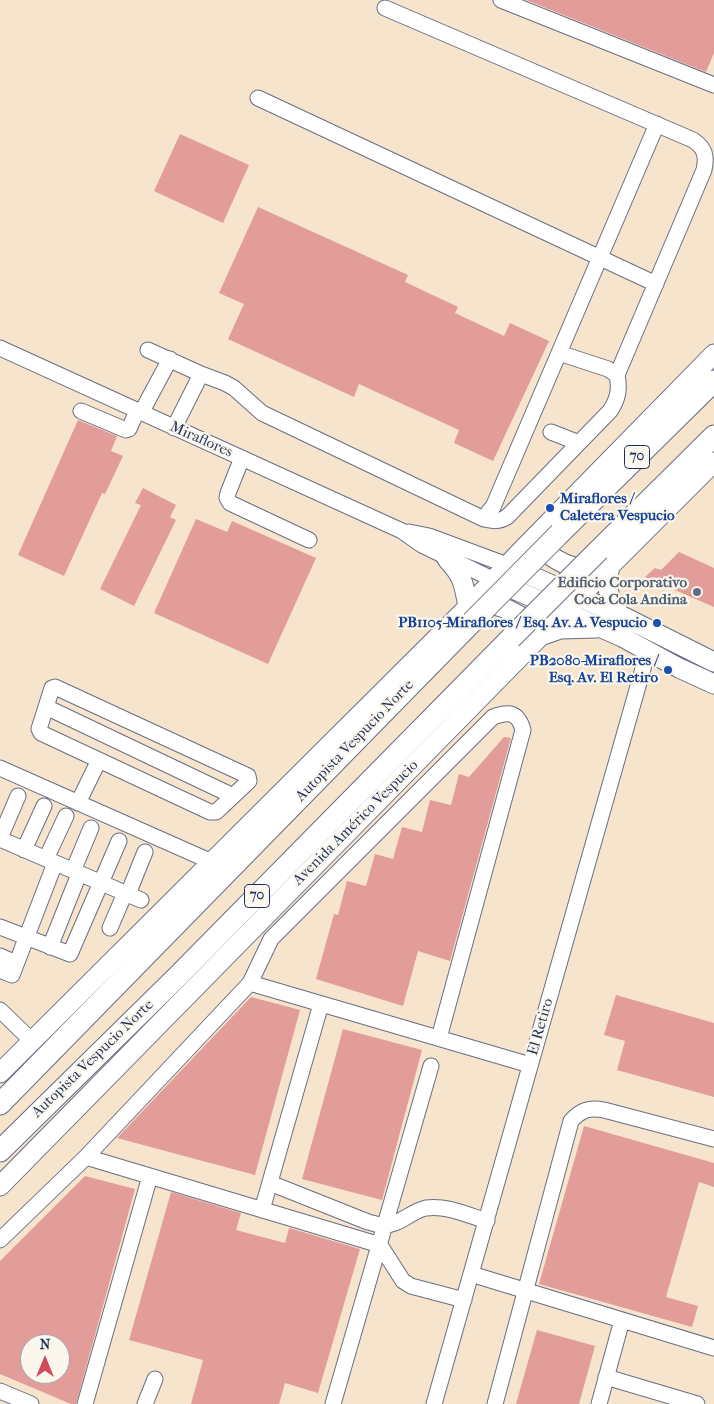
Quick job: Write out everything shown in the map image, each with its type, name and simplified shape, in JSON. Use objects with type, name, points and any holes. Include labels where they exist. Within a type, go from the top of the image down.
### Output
[{"type":"highway","name":"Autopista Vespucio Norte","points":[[0,1104],[470,614],[560,533],[714,381]]},
{"type":"highway","name":"Autopista Vespucio Norte","points":[[0,1151],[178,976],[511,638],[604,558],[714,436]]},
{"type":"main road","points":[[470,614],[507,565],[714,354]]},
{"type":"main road","name":"Avenida Américo Vespucio","points":[[0,1186],[580,596],[604,558],[714,462]]},
{"type":"main road","points":[[535,536],[539,546],[547,554],[574,567],[592,569],[604,558]]},
{"type":"main road","points":[[447,558],[458,571],[463,581],[470,614]]},
{"type":"main road","points":[[604,558],[608,592],[620,615]]},
{"type":"main road","name":"Miraflores","points":[[507,565],[580,596],[714,662]]},
{"type":"main road","name":"Miraflores","points":[[494,580],[602,628],[714,684]]},
{"type":"main road","points":[[0,1073],[212,862],[470,614],[483,604],[497,606],[521,616],[534,627],[540,636],[560,630],[602,628]]},
{"type":"street","points":[[501,0],[714,85]]},
{"type":"street","points":[[386,8],[700,144],[706,155],[704,170],[616,375]]},
{"type":"street","points":[[258,98],[656,284]]},
{"type":"street","points":[[484,519],[494,507],[657,124]]},
{"type":"street","name":"Miraflores","points":[[0,348],[402,531],[422,545],[494,580]]},
{"type":"street","points":[[148,350],[234,388],[262,413],[484,519],[500,521],[507,518],[579,443],[615,404],[619,393],[616,375],[608,369],[559,353]]},
{"type":"street","points":[[81,411],[126,430],[129,429],[170,360]]},
{"type":"street","points":[[174,428],[200,374]]},
{"type":"street","points":[[551,432],[579,443]]},
{"type":"street","points":[[242,458],[228,493],[227,498],[230,503],[309,540]]},
{"type":"street","name":"Miraflores","points":[[402,531],[429,536],[507,565]]},
{"type":"street","name":"El Retiro","points":[[434,1404],[648,651]]},
{"type":"street","points":[[58,687],[248,776],[249,781],[216,812],[210,812],[40,731],[46,707],[52,688],[58,687]]},
{"type":"street","points":[[46,707],[233,796]]},
{"type":"street","points":[[0,1240],[86,1156],[250,983],[271,939],[493,717],[504,713],[513,714],[521,722],[523,730],[438,1038]]},
{"type":"street","points":[[78,802],[100,760]]},
{"type":"street","points":[[0,768],[212,862]]},
{"type":"street","points":[[18,796],[0,839],[131,896]]},
{"type":"street","points":[[24,850],[44,806]]},
{"type":"street","points":[[0,970],[12,975],[66,816]]},
{"type":"street","points":[[50,946],[91,828]]},
{"type":"street","points":[[0,927],[70,954],[119,841]]},
{"type":"street","points":[[110,928],[131,896],[145,852]]},
{"type":"street","points":[[0,956],[16,963]]},
{"type":"street","points":[[250,983],[530,1065]]},
{"type":"street","points":[[262,1210],[321,1004]]},
{"type":"street","points":[[0,1010],[32,1041]]},
{"type":"street","points":[[333,1404],[431,1066]]},
{"type":"street","points":[[496,1404],[571,1122],[577,1114],[594,1108],[714,1139]]},
{"type":"street","points":[[86,1156],[380,1245],[403,1281],[411,1286],[464,1300]]},
{"type":"street","points":[[85,1404],[150,1176]]},
{"type":"street","points":[[270,1183],[368,1222],[384,1225],[400,1221],[420,1210],[432,1208],[449,1209],[486,1221]]},
{"type":"street","points":[[471,1274],[714,1348]]},
{"type":"street","points":[[599,1404],[622,1320]]},
{"type":"street","points":[[606,1377],[697,1404]]},
{"type":"street","points":[[145,1404],[155,1379]]},
{"type":"street","points":[[0,1391],[31,1404]]},
{"type":"building","points":[[526,0],[714,0],[714,53],[706,72]]},
{"type":"building","points":[[180,134],[249,165],[223,223],[154,191]]},
{"type":"building","points":[[258,207],[408,275],[405,282],[458,307],[455,313],[504,336],[510,323],[549,341],[493,461],[454,443],[459,430],[359,384],[354,397],[228,339],[244,304],[219,293]]},
{"type":"building","points":[[78,420],[117,436],[111,451],[123,456],[105,494],[102,493],[64,576],[18,555]]},
{"type":"building","points":[[143,488],[176,505],[170,517],[176,520],[134,606],[100,589],[141,505],[135,503]]},
{"type":"building","points":[[196,519],[227,532],[232,521],[316,558],[268,664],[154,613]]},
{"type":"building","name":"Edificio Corporativo Coca Cola Andina","points":[[679,552],[714,568],[714,607],[645,577],[655,568],[661,570]]},
{"type":"building","points":[[504,737],[511,738],[450,961],[418,951],[403,1006],[316,979],[334,914],[338,915],[347,881],[366,886],[375,854],[393,859],[402,827],[422,832],[430,800],[451,805],[459,774],[469,777]]},
{"type":"building","points":[[616,995],[714,1023],[714,1097],[617,1070],[625,1041],[604,1035]]},
{"type":"building","points":[[251,997],[300,1010],[255,1175],[117,1138]]},
{"type":"building","points":[[343,1029],[422,1050],[382,1200],[302,1179]]},
{"type":"building","points":[[584,1126],[714,1163],[714,1187],[699,1182],[666,1297],[698,1306],[692,1327],[539,1284]]},
{"type":"building","points":[[85,1176],[135,1189],[76,1404],[71,1404],[24,1384],[70,1384],[70,1334],[20,1334],[20,1382],[0,1374],[0,1261]]},
{"type":"building","points":[[171,1192],[241,1213],[236,1230],[285,1243],[289,1228],[360,1249],[318,1393],[285,1383],[279,1404],[191,1404],[203,1360],[129,1340]]},
{"type":"building","points":[[537,1330],[595,1346],[579,1404],[516,1404]]},
{"type":"place","name":"Miraflores / Caletera Vespucio","points":[[550,508]]},
{"type":"place","name":"Edificio Corporativo Coca Cola Andina","points":[[697,592]]},
{"type":"place","name":"PB1105-Miraflores / Esq. Av. A. Vespucio","points":[[657,623]]},
{"type":"place","name":"PB2080-Miraflores / Esq. Av. El Retiro","points":[[668,670]]}]
